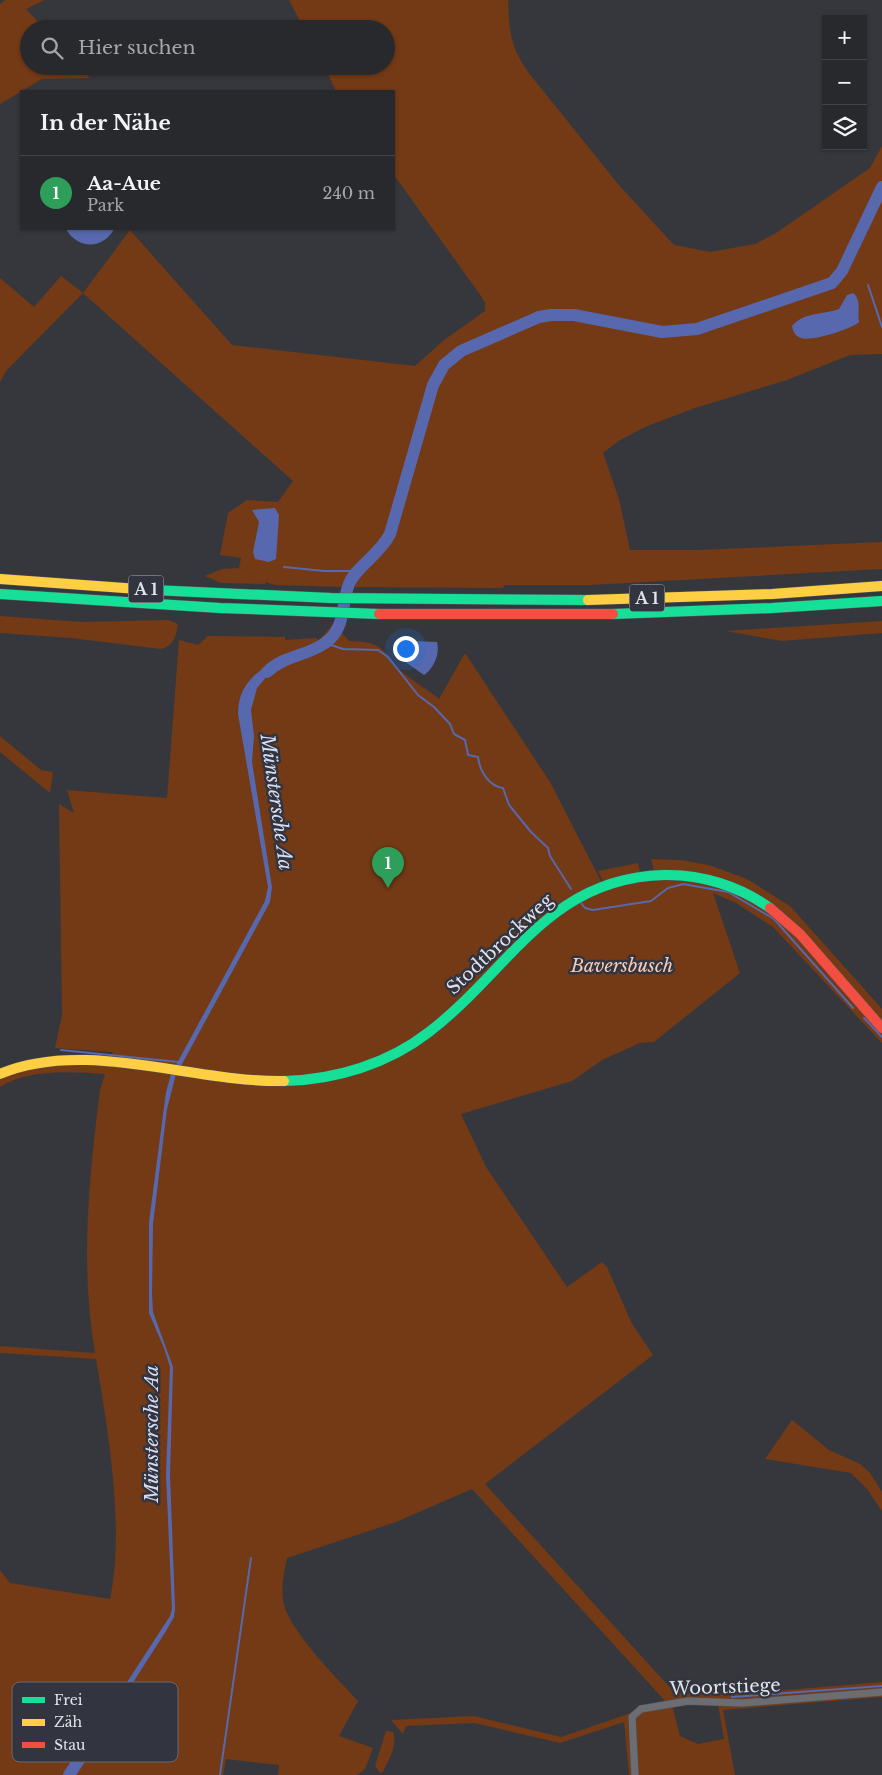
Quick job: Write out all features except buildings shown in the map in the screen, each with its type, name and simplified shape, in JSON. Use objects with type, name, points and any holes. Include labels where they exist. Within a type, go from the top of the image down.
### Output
[{"type":"main road","name":"A 1","points":[[0,579],[166,591],[412,599],[648,598],[882,586]]},
{"type":"main road","name":"A 1","points":[[0,594],[164,606],[410,614],[672,612],[882,601]]},
{"type":"main road","name":"Stodtbrockweg","points":[[0,1074],[31,1063],[57,1061],[99,1062],[167,1068],[257,1081],[287,1082],[327,1077],[372,1064],[408,1046],[435,1026],[541,922],[574,898],[615,880],[648,874],[684,875],[711,880],[745,893],[762,903],[791,925],[882,1028]]},
{"type":"street","name":"Woortstiege","points":[[636,1775],[632,1717],[641,1709],[688,1701],[742,1703],[882,1692]]},
{"type":"green space","points":[[5,0],[45,0],[26,9],[36,20],[20,20],[20,75],[87,75],[90,78],[42,79],[24,90],[20,90],[20,92],[0,104],[0,4]]},
{"type":"green space","name":"Baversbusch","points":[[289,0],[508,0],[509,21],[514,45],[528,72],[618,184],[674,245],[710,252],[755,244],[776,233],[870,168],[882,146],[882,354],[850,355],[787,380],[695,408],[645,427],[620,440],[603,453],[619,499],[630,550],[698,550],[882,542],[882,569],[591,585],[504,585],[503,588],[352,587],[343,624],[347,624],[341,632],[349,641],[362,642],[378,647],[407,676],[439,699],[465,653],[550,782],[605,889],[631,879],[694,879],[739,892],[775,914],[882,1032],[882,1043],[773,927],[736,903],[713,893],[740,973],[654,1042],[640,1043],[602,1060],[572,1081],[461,1114],[486,1167],[567,1287],[602,1262],[607,1267],[632,1324],[653,1355],[485,1484],[674,1692],[750,1693],[882,1682],[882,1690],[776,1699],[666,1702],[472,1489],[396,1522],[287,1558],[282,1590],[287,1612],[314,1653],[358,1701],[339,1736],[373,1748],[365,1769],[357,1775],[278,1775],[279,1765],[226,1759],[223,1775],[0,1775],[0,1570],[10,1583],[110,1599],[116,1542],[110,1448],[96,1359],[0,1353],[0,1346],[95,1353],[88,1287],[88,1222],[96,1123],[100,1090],[105,1074],[65,1072],[38,1074],[12,1081],[0,1087],[0,1079],[40,1067],[108,1066],[113,1052],[55,1048],[62,1015],[59,804],[74,813],[67,790],[167,798],[179,640],[198,645],[208,636],[285,637],[285,640],[316,638],[319,640],[333,624],[339,623],[346,587],[275,585],[266,582],[265,584],[221,583],[205,576],[222,569],[239,568],[241,558],[220,555],[228,513],[247,500],[278,502],[293,481],[83,293],[130,230],[232,345],[415,366],[444,340],[485,311],[485,303],[481,296],[395,176],[395,90],[336,90],[328,75],[395,75],[395,20],[299,20]]},
{"type":"green space","points":[[61,276],[83,293],[6,371],[0,382],[0,278],[34,307]]},
{"type":"green space","points":[[0,616],[82,622],[169,620],[178,624],[172,643],[161,649],[71,638],[0,633]]},
{"type":"green space","points":[[882,621],[882,633],[782,641],[726,631]]},
{"type":"green space","points":[[0,736],[41,770],[53,772],[50,793],[0,752]]},
{"type":"green space","points":[[651,859],[680,860],[709,865],[747,879],[790,906],[882,1009],[882,1025],[793,923],[741,888],[654,871]]},
{"type":"green space","points":[[638,863],[640,872],[603,881],[598,871]]},
{"type":"green space","points":[[792,1420],[829,1450],[860,1464],[870,1473],[882,1492],[882,1511],[867,1489],[851,1473],[765,1459]]},
{"type":"green space","points":[[882,1694],[882,1697],[723,1710],[735,1775],[637,1775],[633,1726],[637,1713],[672,1705],[680,1736],[698,1744],[724,1739],[718,1704]]},
{"type":"green space","points":[[631,1713],[628,1720],[633,1775],[629,1775],[624,1722],[560,1743],[474,1723],[406,1726],[403,1734],[391,1720],[474,1716],[561,1737]]},
{"type":"green space","points":[[386,1731],[393,1732],[394,1742],[392,1753],[383,1772],[380,1773],[375,1766]]},
{"type":"water","points":[[67,230],[113,230],[109,236],[97,244],[83,243],[71,236]]},
{"type":"water","points":[[853,293],[859,306],[859,322],[831,334],[806,339],[797,336],[792,326],[797,321],[808,316],[839,309],[847,295]]},
{"type":"water","points":[[275,508],[279,515],[276,559],[269,562],[255,559],[253,552],[259,522],[252,510]]},
{"type":"water","points":[[414,641],[437,642],[438,651],[435,660],[431,669],[424,675],[404,661],[402,656]]},
{"type":"water","points":[[279,659],[280,664],[257,688],[251,710],[254,736],[252,762],[272,887],[270,902],[181,1066],[176,1065],[265,901],[268,887],[238,714],[241,695],[249,681],[262,669]]},
{"type":"water","points":[[171,1074],[176,1074],[167,1109],[153,1224],[152,1294],[153,1312],[173,1367],[170,1475],[175,1609],[174,1617],[133,1682],[127,1682],[170,1616],[172,1609],[166,1475],[170,1367],[149,1313],[149,1222],[166,1092]]},
{"type":"waterway","name":"Münstersche Aa","points":[[267,672],[280,663],[311,651],[325,643],[336,631],[340,623],[352,578],[380,548],[390,534],[433,385],[444,365],[461,351],[539,317],[551,315],[574,315],[662,332],[697,329],[832,283],[842,271],[882,187]]},
{"type":"waterway","points":[[868,285],[882,327]]},
{"type":"waterway","points":[[284,567],[324,571],[358,571]]},
{"type":"waterway","points":[[325,643],[343,649],[378,650],[388,657],[418,695],[434,707],[450,724],[454,734],[465,740],[468,755],[478,757],[481,768],[489,781],[503,788],[509,805],[531,832],[548,848],[550,856],[571,889]]},
{"type":"waterway","points":[[581,903],[585,908],[593,910],[651,901],[668,888],[683,884],[728,892],[774,919],[853,1008]]},
{"type":"waterway","points":[[864,1018],[882,1037]]},
{"type":"waterway","points":[[61,1050],[178,1062]]},
{"type":"waterway","points":[[220,1775],[251,1558]]},
{"type":"waterway","points":[[732,1697],[882,1686]]},
{"type":"waterway","name":"Münstersche Aa","points":[[69,1775],[78,1762]]},
{"type":"traffic: fast","points":[[152,590],[331,598],[588,600]]},
{"type":"traffic: fast","points":[[0,594],[220,608],[379,614]]},
{"type":"traffic: fast","points":[[613,614],[772,608],[882,601]]},
{"type":"traffic: fast","points":[[284,1081],[322,1077],[360,1068],[396,1053],[413,1043],[458,1008],[533,931],[560,910],[590,892],[624,880],[678,875],[706,879],[733,888],[746,893],[770,908]]},
{"type":"traffic: slow","points":[[0,579],[152,590]]},
{"type":"traffic: slow","points":[[588,600],[772,594],[882,586]]},
{"type":"traffic: slow","points":[[0,1074],[33,1064],[68,1060],[103,1061],[249,1080],[284,1081]]},
{"type":"traffic: jam","points":[[379,614],[613,614]]},
{"type":"traffic: jam","points":[[770,908],[800,934],[882,1028]]},
{"type":"place","name":"Aa-Aue","points":[[388,888]]}]
